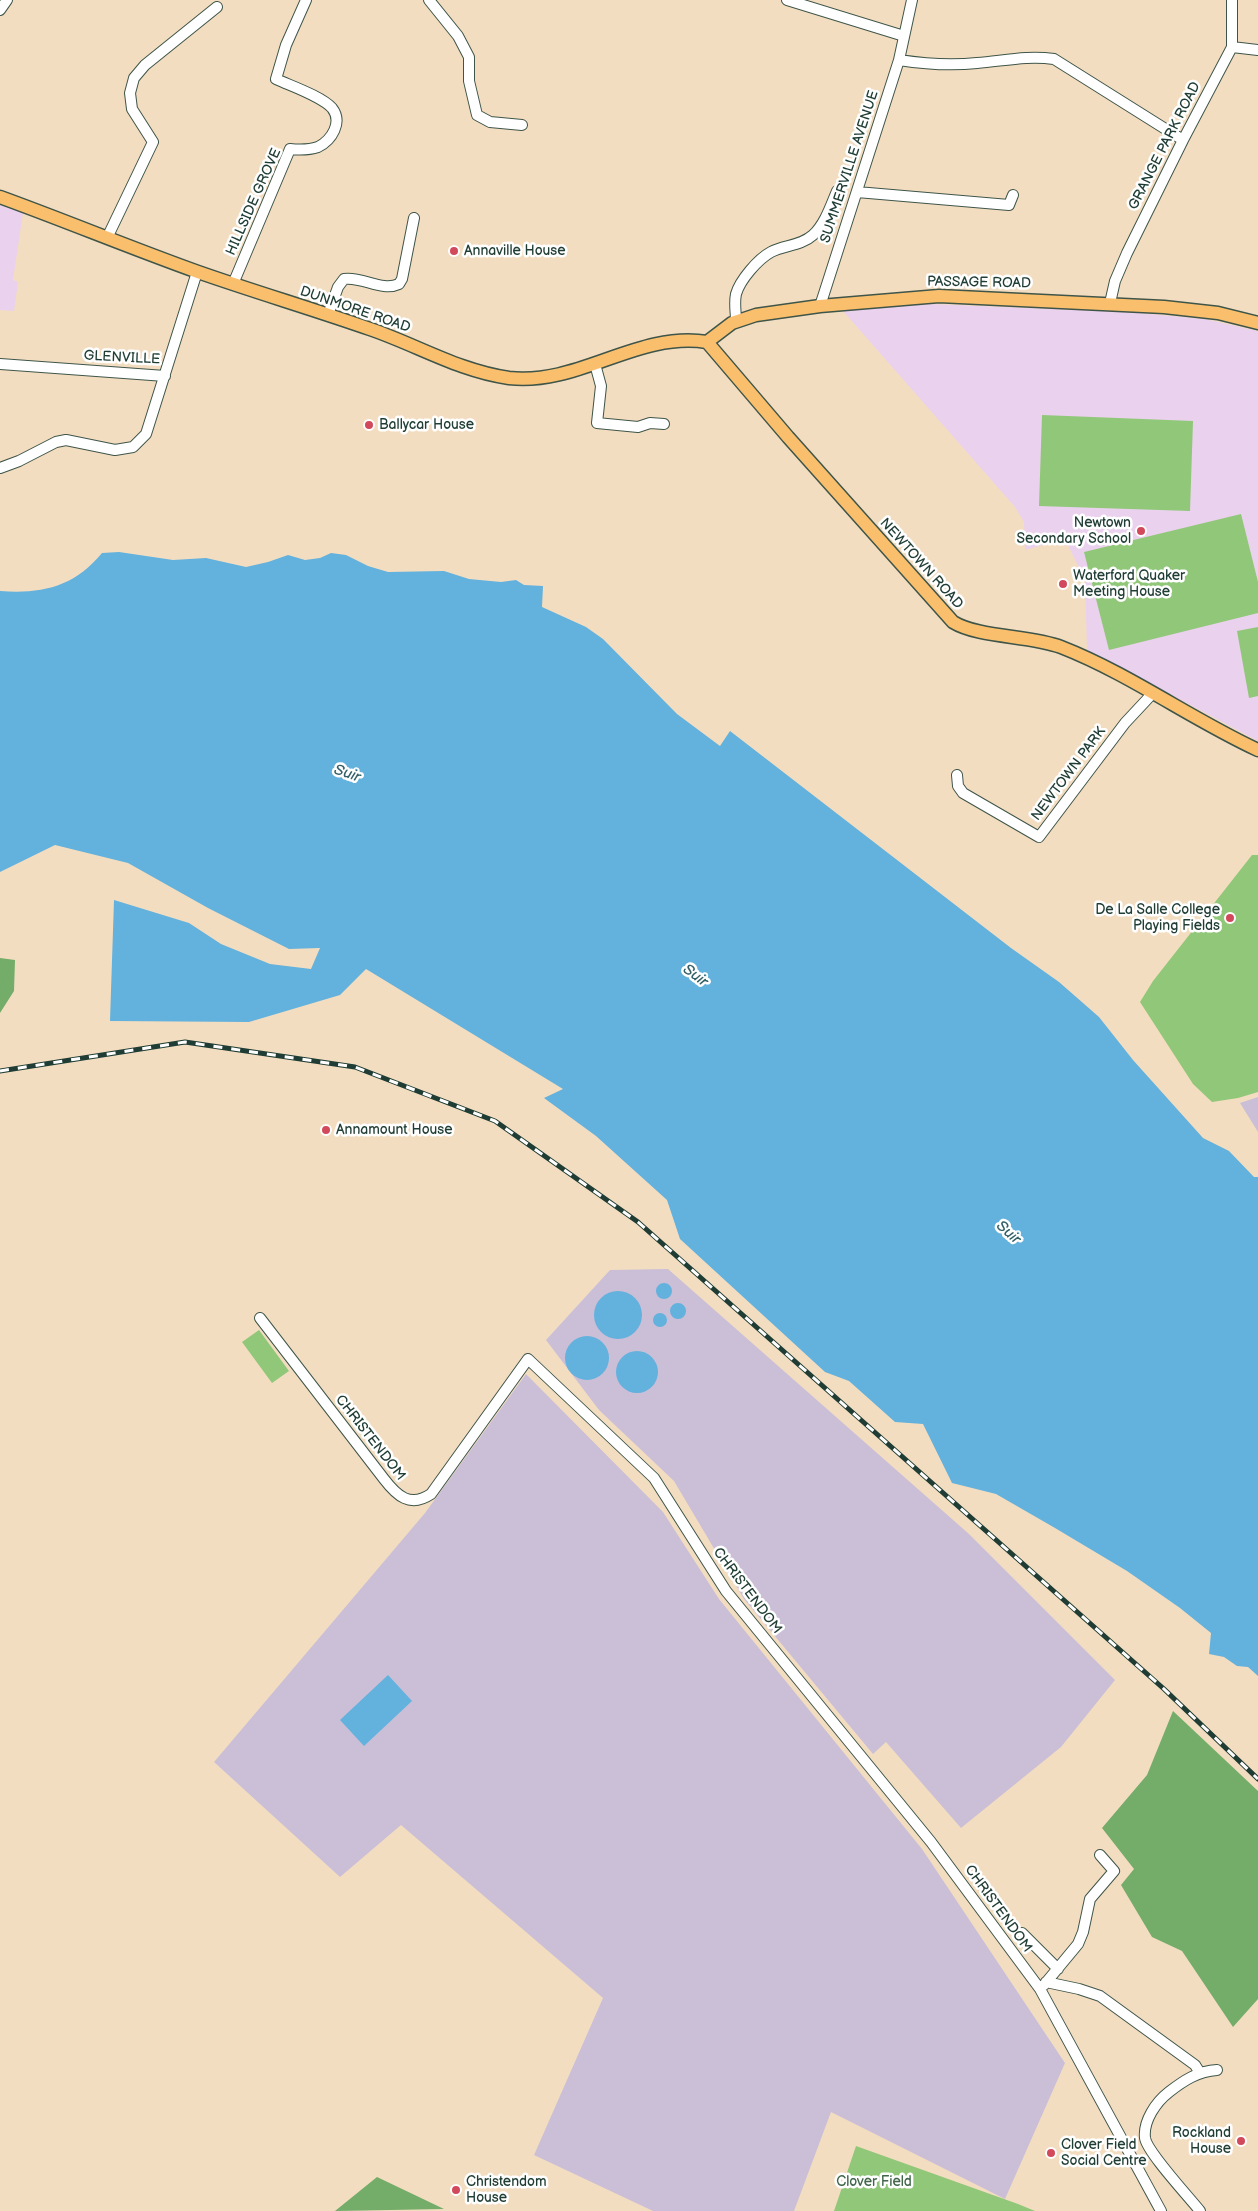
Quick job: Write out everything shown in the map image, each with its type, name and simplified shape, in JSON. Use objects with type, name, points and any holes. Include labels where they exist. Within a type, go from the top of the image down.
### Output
[{"type":"main road","name":"DUNMORE ROAD","points":[[0,197],[197,272],[378,331],[462,367],[497,376],[521,379],[541,378],[564,374],[659,342],[686,340],[707,342]]},
{"type":"main road","name":"PASSAGE ROAD","points":[[707,342],[723,328],[736,321],[771,312],[939,296],[1110,303],[1207,311],[1256,318]]},
{"type":"main road","name":"NEWTOWN ROAD","points":[[707,342],[782,431],[939,609],[953,622],[974,630],[1058,646],[1153,693],[1258,750]]},
{"type":"street","points":[[0,10],[7,0]]},
{"type":"street","name":"HILLSIDE GROVE","points":[[233,284],[290,149],[306,150],[318,146],[327,141],[334,132],[337,123],[332,108],[321,100],[276,79],[286,45],[306,0]]},
{"type":"street","points":[[429,0],[458,36],[470,57],[469,81],[477,115],[490,122],[522,125]]},
{"type":"street","points":[[787,0],[904,36]]},
{"type":"street","name":"SUMMERVILLE AVENUE","points":[[820,306],[899,60],[912,0]]},
{"type":"street","name":"GRANGE PARK ROAD","points":[[1110,303],[1120,269],[1183,140],[1232,47],[1232,0]]},
{"type":"street","points":[[107,238],[153,142],[132,110],[130,93],[134,78],[145,64],[217,7]]},
{"type":"street","points":[[1232,47],[1258,50]]},
{"type":"street","points":[[899,60],[937,65],[976,63],[1037,56],[1054,59],[1183,140]]},
{"type":"street","points":[[736,321],[735,303],[737,292],[743,281],[758,263],[771,252],[804,242],[814,234],[823,223],[837,191]]},
{"type":"street","points":[[857,192],[1009,205],[1013,195]]},
{"type":"street","points":[[328,316],[338,287],[344,279],[351,278],[388,286],[399,284],[402,279],[414,218]]},
{"type":"street","name":"GLENVILLE","points":[[0,364],[165,376],[197,272]]},
{"type":"street","points":[[595,364],[601,386],[597,423],[638,427],[650,423],[664,424]]},
{"type":"street","points":[[0,468],[19,461],[47,446],[66,440],[115,450],[133,447],[146,434],[165,376]]},
{"type":"street","name":"NEWTOWN PARK","points":[[957,775],[958,786],[963,793],[1039,837],[1125,723],[1153,693]]},
{"type":"street","name":"CHRISTENDOM","points":[[260,1318],[395,1494],[408,1500],[422,1500],[431,1494],[528,1359],[654,1478],[726,1590],[931,1842],[1043,1986],[1162,2211]]},
{"type":"street","points":[[1043,1986],[1078,1944],[1083,1932],[1090,1899],[1114,1871],[1100,1855]]},
{"type":"street","points":[[1022,1933],[1058,1969]]},
{"type":"street","points":[[1043,1986],[1079,1989],[1100,1996],[1195,2065],[1200,2073]]},
{"type":"street","points":[[1200,2211],[1148,2146],[1145,2138],[1145,2129],[1155,2106],[1178,2085],[1200,2073],[1217,2070]]},
{"type":"shaded area","points":[[0,205],[23,213],[13,280],[18,282],[14,311],[0,310]]},
{"type":"shaded area","name":"Newtown Secondary School","points":[[930,304],[1127,312],[1205,319],[1258,331],[1258,741],[1087,650],[1085,580],[1065,539],[1025,550],[1024,522],[1015,507],[843,311]]},
{"type":"shaded area","points":[[1258,1097],[1258,1132],[1240,1103]]},
{"type":"shaded area","points":[[668,1269],[969,1534],[1115,1680],[1061,1747],[961,1828],[886,1742],[873,1754],[744,1599],[674,1481],[599,1410],[546,1340],[610,1270]]},
{"type":"shaded area","points":[[526,1374],[663,1512],[719,1599],[922,1849],[1065,2063],[1005,2199],[831,2112],[794,2211],[653,2211],[534,2155],[603,1998],[401,1825],[340,1877],[214,1762],[425,1513]]},
{"type":"green space","points":[[1042,415],[1193,421],[1190,511],[1039,506]]},
{"type":"green space","points":[[1241,514],[1258,582],[1258,613],[1109,650],[1084,552]]},
{"type":"green space","points":[[1258,627],[1258,696],[1249,698],[1237,631]]},
{"type":"green space","name":"De La Salle College Playing Fields","points":[[1252,855],[1258,855],[1258,1092],[1238,1098],[1212,1102],[1193,1084],[1140,1002],[1153,981]]},
{"type":"green space","points":[[0,958],[15,960],[14,991],[0,1013]]},
{"type":"green space","points":[[259,1330],[289,1371],[272,1383],[242,1342]]},
{"type":"green space","points":[[1173,1711],[1258,1791],[1258,1999],[1233,2027],[1182,1951],[1152,1937],[1121,1885],[1134,1869],[1102,1828],[1147,1775]]},
{"type":"green space","name":"Clover Field","points":[[856,2146],[1018,2204],[1035,2211],[834,2211]]},
{"type":"green space","points":[[377,2177],[444,2209],[335,2211]]},
{"type":"water","name":"Suir","points":[[119,552],[173,560],[206,558],[246,567],[288,555],[305,560],[320,558],[331,553],[346,555],[368,566],[388,572],[444,571],[469,579],[501,582],[516,580],[524,585],[543,586],[542,607],[586,627],[603,639],[677,714],[720,746],[730,731],[1011,948],[1059,982],[1099,1017],[1133,1060],[1203,1138],[1229,1151],[1254,1177],[1258,1177],[1258,1676],[1248,1667],[1237,1666],[1224,1657],[1209,1654],[1211,1633],[1180,1608],[1127,1571],[996,1494],[952,1483],[923,1424],[895,1422],[849,1381],[825,1372],[680,1239],[667,1200],[596,1136],[544,1098],[563,1089],[366,969],[340,995],[249,1022],[110,1021],[114,900],[189,923],[221,944],[270,964],[311,969],[320,948],[289,949],[208,908],[128,863],[55,845],[0,872],[0,591],[30,591],[56,586],[80,574],[102,553]]},
{"type":"water","points":[[661,1283],[667,1283],[672,1288],[670,1297],[661,1299],[656,1294],[656,1288]]},
{"type":"water","points":[[618,1291],[627,1293],[635,1298],[640,1306],[642,1315],[640,1324],[635,1332],[627,1337],[618,1339],[609,1337],[601,1332],[596,1324],[594,1315],[596,1306],[601,1298],[609,1293]]},
{"type":"water","points":[[675,1303],[681,1303],[686,1308],[684,1317],[675,1319],[670,1314],[670,1308]]},
{"type":"water","points":[[657,1313],[663,1313],[667,1320],[663,1327],[657,1327],[653,1323],[653,1317]]},
{"type":"water","points":[[583,1336],[591,1336],[603,1342],[609,1358],[603,1374],[591,1380],[583,1380],[571,1374],[565,1362],[565,1354],[571,1342]]},
{"type":"water","points":[[633,1351],[641,1351],[652,1357],[658,1372],[652,1387],[641,1393],[633,1393],[622,1387],[616,1376],[616,1368],[622,1357]]},
{"type":"water","points":[[388,1675],[412,1701],[364,1746],[340,1720]]},
{"type":"railway","points":[[0,1071],[185,1042],[355,1067],[495,1121],[638,1222],[1164,1689],[1258,1779]]},
{"type":"place","name":"Annaville House","points":[[454,251]]},
{"type":"place","name":"Ballycar House","points":[[369,425]]},
{"type":"place","name":"Newtown Secondary School","points":[[1141,531]]},
{"type":"place","name":"Waterford Quaker Meeting House","points":[[1063,584]]},
{"type":"place","name":"De La Salle College Playing Fields","points":[[1230,918]]},
{"type":"place","name":"Annamount House","points":[[326,1130]]},
{"type":"place","name":"Rockland House","points":[[1241,2141]]},
{"type":"place","name":"Clover Field Social Centre","points":[[1051,2153]]},
{"type":"place","name":"Christendom House","points":[[456,2190]]}]
